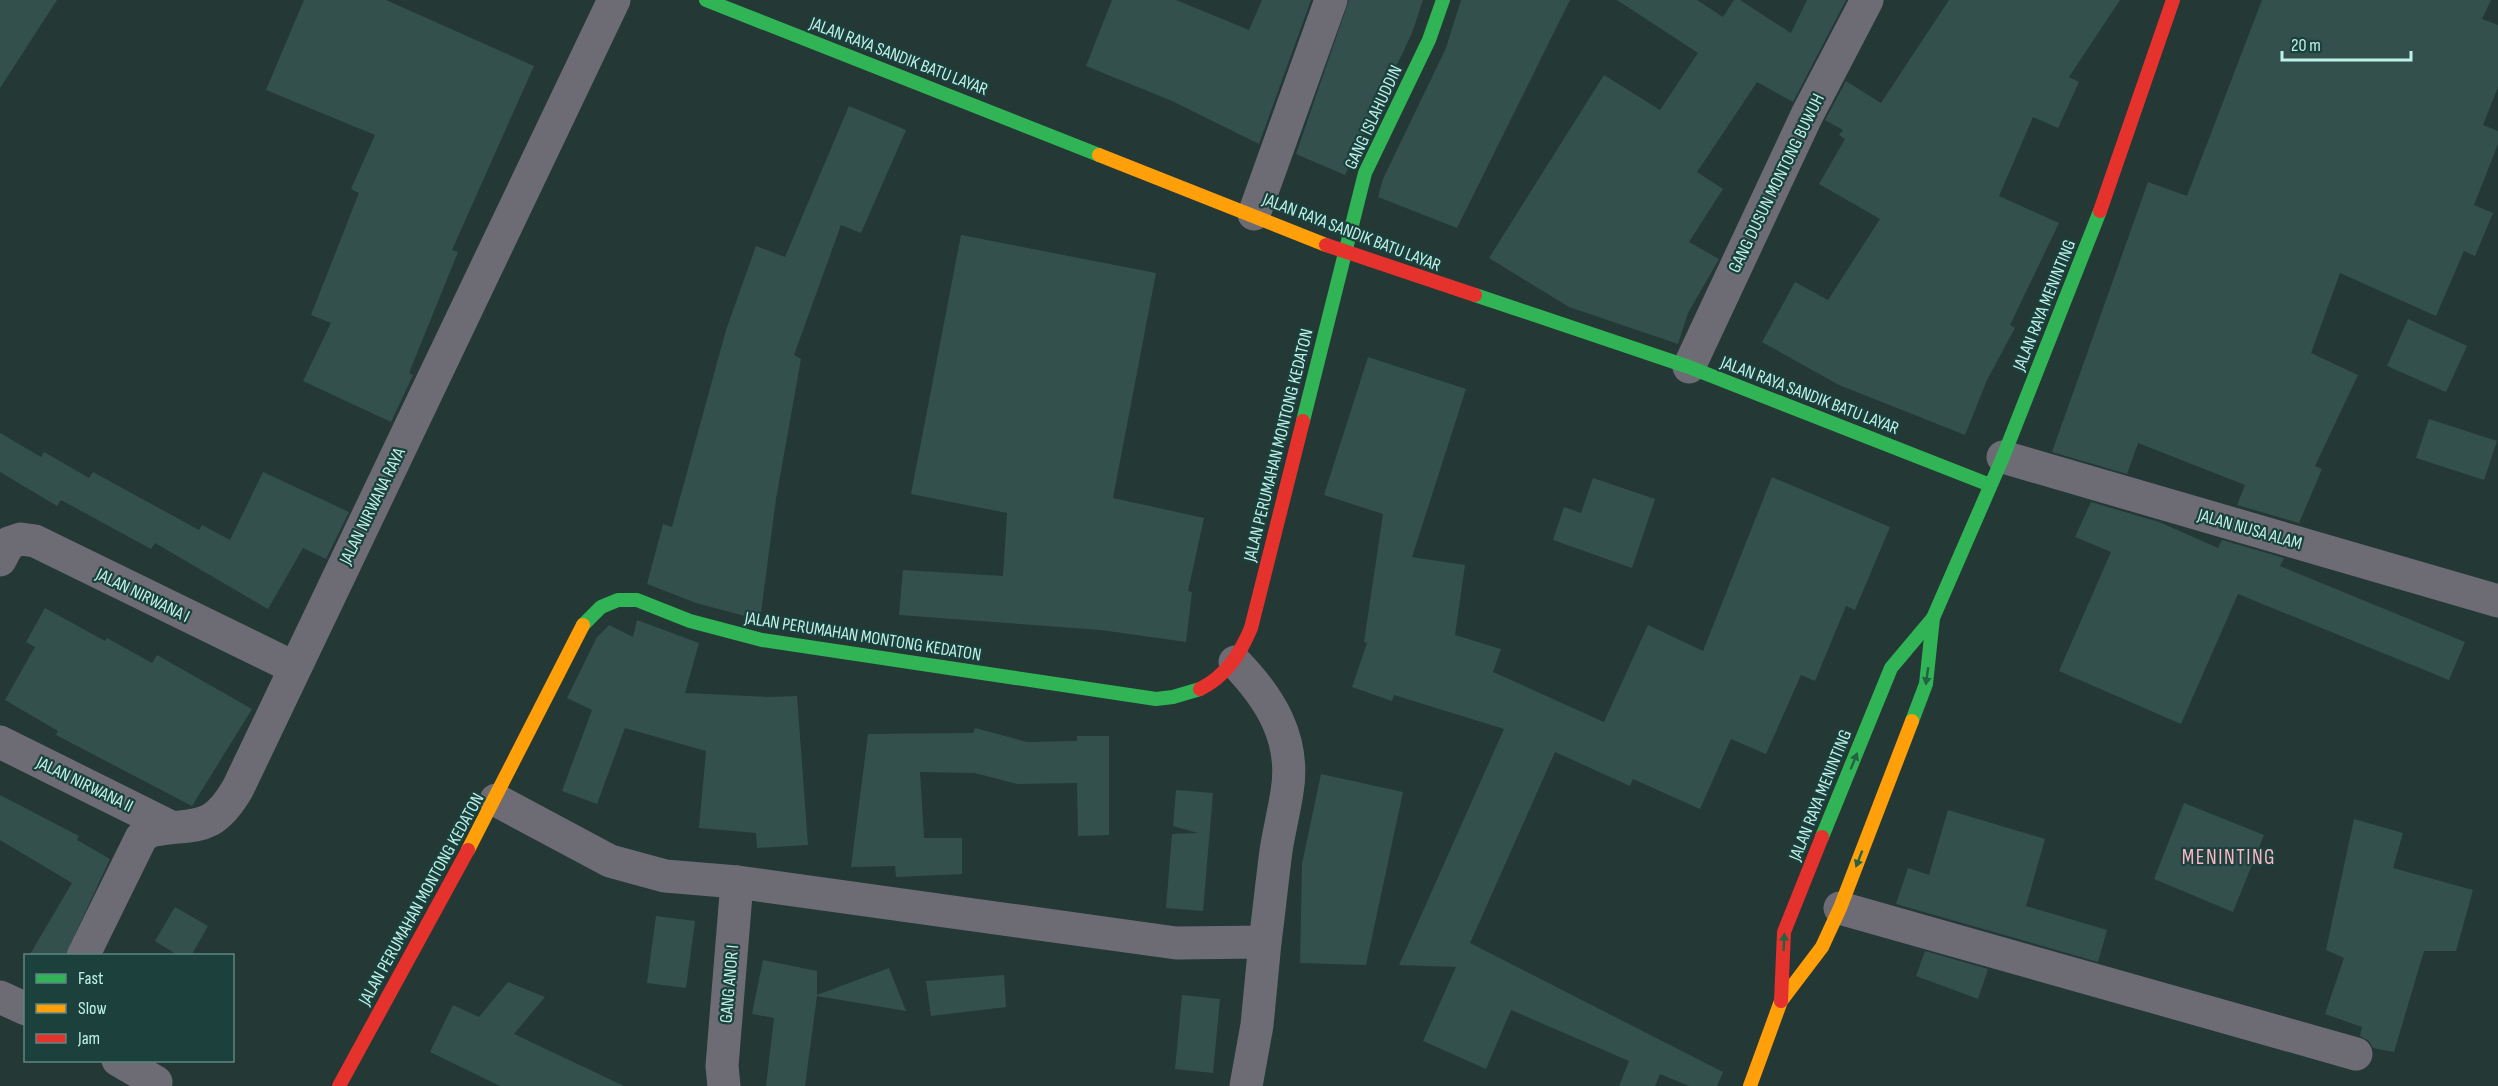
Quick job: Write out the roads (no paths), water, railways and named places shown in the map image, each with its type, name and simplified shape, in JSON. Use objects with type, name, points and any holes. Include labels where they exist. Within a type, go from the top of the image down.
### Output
[{"type":"main road","name":"JALAN RAYA SANDIK BATU LAYAR","points":[[706,0],[1254,214],[1345,252],[1996,471]]},
{"type":"main road","name":"GANG ISLAHUDDIN","points":[[1345,252],[1365,173],[1429,40],[1443,0]]},
{"type":"main road","name":"JALAN RAYA MENINTING","points":[[1750,1086],[1781,1001],[1785,932],[1792,912],[1891,668],[1933,618],[1996,471],[2095,226],[2173,0]]},
{"type":"main road","name":"JALAN PERUMAHAN MONTONG KEDATON","points":[[339,1086],[496,800],[582,626],[602,607],[618,600],[646,601],[690,621],[762,640],[1156,699],[1188,695],[1216,681],[1235,662],[1251,628],[1345,252]]},
{"type":"main road","name":"JALAN RAYA MENINTING","points":[[1781,1001],[1822,947],[1840,908],[1926,684],[1933,618]]},
{"type":"street","name":"JALAN NIRWANA RAYA","points":[[84,954],[141,838],[149,831],[210,822],[231,801],[293,667],[614,0]]},
{"type":"street","points":[[1254,214],[1331,0]]},
{"type":"street","name":"GANG DUSUN MONTONG BUWUH","points":[[1689,367],[1807,115],[1867,0]]},
{"type":"street","name":"JALAN NUSA ALAM","points":[[1996,471],[2498,601]]},
{"type":"street","name":"JALAN NIRWANA I","points":[[0,560],[9,543],[21,539],[35,541],[293,667]]},
{"type":"street","points":[[1235,662],[1270,703],[1280,723],[1288,767],[1288,790],[1276,852],[1257,1025],[1246,1086]]},
{"type":"street","name":"JALAN NIRWANA II","points":[[0,742],[171,827]]},
{"type":"street","points":[[496,800],[610,861],[665,876],[737,882],[1176,943],[1265,942]]},
{"type":"street","name":"GANG ANOR I","points":[[724,1086],[722,1072],[737,882]]},
{"type":"street","points":[[1840,908],[2356,1054]]},
{"type":"street","points":[[0,996],[24,1008]]},
{"type":"street","points":[[121,1062],[156,1082]]},
{"type":"district","name":"MENINTING","points":[[2229,857]]}]
